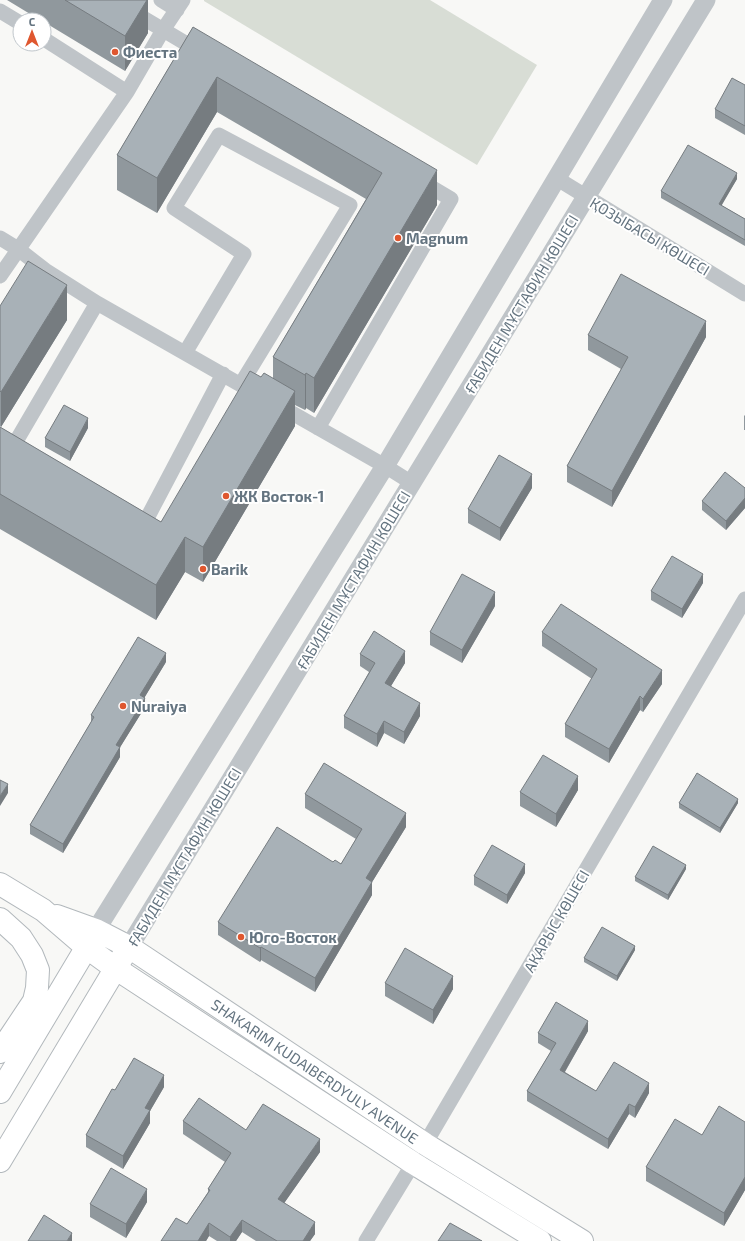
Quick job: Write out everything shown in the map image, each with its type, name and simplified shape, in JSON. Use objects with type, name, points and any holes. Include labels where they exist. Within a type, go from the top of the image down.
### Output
[{"type":"main road","name":"SHAKARIM KUDAIBERDYULY AVENUE","points":[[0,884],[91,939],[129,947],[425,1144],[582,1241]]},
{"type":"main road","points":[[0,919],[21,938],[32,955],[38,970],[34,1001],[0,1052]]},
{"type":"main road","name":"SHAKARIM KUDAIBERDYULY AVENUE","points":[[91,939],[115,968],[413,1163],[540,1241]]},
{"type":"main road","points":[[0,1092],[91,939]]},
{"type":"main road","name":"ҒАБИДЕН МҰСТАФИН КӨШЕСІ","points":[[0,1161],[129,947]]},
{"type":"street","points":[[114,0],[211,58]]},
{"type":"street","points":[[0,276],[127,92],[163,30],[180,5],[161,0]]},
{"type":"street","points":[[91,939],[385,466],[663,0]]},
{"type":"street","name":"ҒАБИДЕН МҰСТАФИН КӨШЕСІ","points":[[129,947],[706,0]]},
{"type":"street","points":[[0,11],[12,19]]},
{"type":"street","points":[[52,44],[127,92]]},
{"type":"street","points":[[185,353],[244,254],[174,208],[219,135],[350,206],[241,384]]},
{"type":"street","points":[[318,428],[451,199],[410,175]]},
{"type":"street","name":"ҚОЗЫБАСЫ КӨШЕСІ","points":[[556,178],[745,294]]},
{"type":"street","points":[[0,238],[18,249],[45,270],[97,303],[385,466],[412,483]]},
{"type":"street","points":[[25,458],[6,447],[97,303]]},
{"type":"street","points":[[122,514],[143,526],[222,374]]},
{"type":"street","name":"АҚАРЫС КӨШЕСІ","points":[[366,1241],[425,1144],[745,599]]},
{"type":"shaded area","points":[[204,0],[430,0],[537,65],[477,165]]},
{"type":"building","points":[[65,0],[147,0],[125,36]]},
{"type":"building","points":[[193,27],[437,170],[314,378],[306,373],[305,375],[273,357],[382,173],[217,77],[157,178],[117,155]]},
{"type":"building","points":[[732,78],[745,85],[745,126],[715,109]]},
{"type":"building","points":[[688,145],[737,173],[719,204],[745,219],[745,240],[661,191]]},
{"type":"building","points":[[28,261],[67,285],[1,392],[0,306]]},
{"type":"building","points":[[621,274],[706,321],[612,491],[567,466],[628,357],[588,335]]},
{"type":"building","points":[[250,371],[261,377],[264,373],[295,391],[203,547],[185,537],[156,585],[0,494],[0,427],[161,522]]},
{"type":"building","points":[[64,405],[88,418],[70,452],[45,438]]},
{"type":"building","points":[[499,455],[532,474],[500,528],[468,509]]},
{"type":"building","points":[[725,472],[745,488],[745,498],[726,521],[702,501]]},
{"type":"building","points":[[672,556],[703,574],[682,609],[651,591]]},
{"type":"building","points":[[462,574],[495,592],[462,650],[430,632]]},
{"type":"building","points":[[561,604],[662,670],[643,699],[640,696],[609,749],[565,724],[597,669],[542,632]]},
{"type":"building","points":[[374,631],[405,651],[385,683],[420,703],[404,732],[384,721],[377,734],[344,716],[375,663],[360,654]]},
{"type":"building","points":[[138,637],[166,653],[140,695],[145,698],[116,745],[120,747],[63,844],[30,825],[94,717],[91,715]]},
{"type":"building","points":[[543,755],[578,776],[556,814],[520,792]]},
{"type":"building","points":[[324,763],[406,813],[366,878],[372,882],[315,978],[261,947],[260,948],[218,922],[277,827],[333,862],[335,860],[341,864],[362,829],[305,794]]},
{"type":"building","points":[[697,773],[738,799],[720,828],[679,803]]},
{"type":"building","points":[[0,780],[8,784],[0,796]]},
{"type":"building","points":[[492,845],[525,864],[507,895],[474,876]]},
{"type":"building","points":[[653,846],[686,865],[668,895],[635,877]]},
{"type":"building","points":[[602,927],[635,946],[617,976],[584,958]]},
{"type":"building","points":[[405,948],[453,976],[433,1010],[385,983]]},
{"type":"building","points":[[556,1002],[588,1021],[560,1070],[596,1091],[614,1062],[649,1083],[635,1107],[629,1104],[608,1139],[527,1091],[556,1043],[538,1033]]},
{"type":"building","points":[[134,1058],[164,1075],[145,1108],[150,1110],[123,1156],[86,1135],[112,1089],[115,1090]]},
{"type":"building","points":[[199,1098],[246,1130],[263,1104],[320,1139],[278,1199],[315,1222],[303,1241],[277,1241],[242,1220],[230,1237],[209,1223],[198,1241],[161,1241],[176,1218],[187,1224],[210,1190],[208,1189],[231,1153],[183,1121]]},
{"type":"building","points":[[719,1106],[745,1122],[745,1177],[724,1213],[646,1167],[675,1119],[702,1135]]},
{"type":"building","points":[[111,1168],[147,1189],[126,1224],[90,1204]]},
{"type":"building","points":[[44,1215],[72,1233],[67,1241],[28,1241]]},
{"type":"building","points":[[450,1223],[482,1241],[438,1241]]},
{"type":"place","name":"Фиеста","points":[[115,52]]},
{"type":"place","name":"Magnum","points":[[398,238]]},
{"type":"place","name":"ЖК Восток-1","points":[[226,496]]},
{"type":"place","name":"Barik","points":[[203,569]]},
{"type":"place","name":"Nuraiya","points":[[123,706]]},
{"type":"place","name":"Юго-Восток","points":[[241,937]]}]
